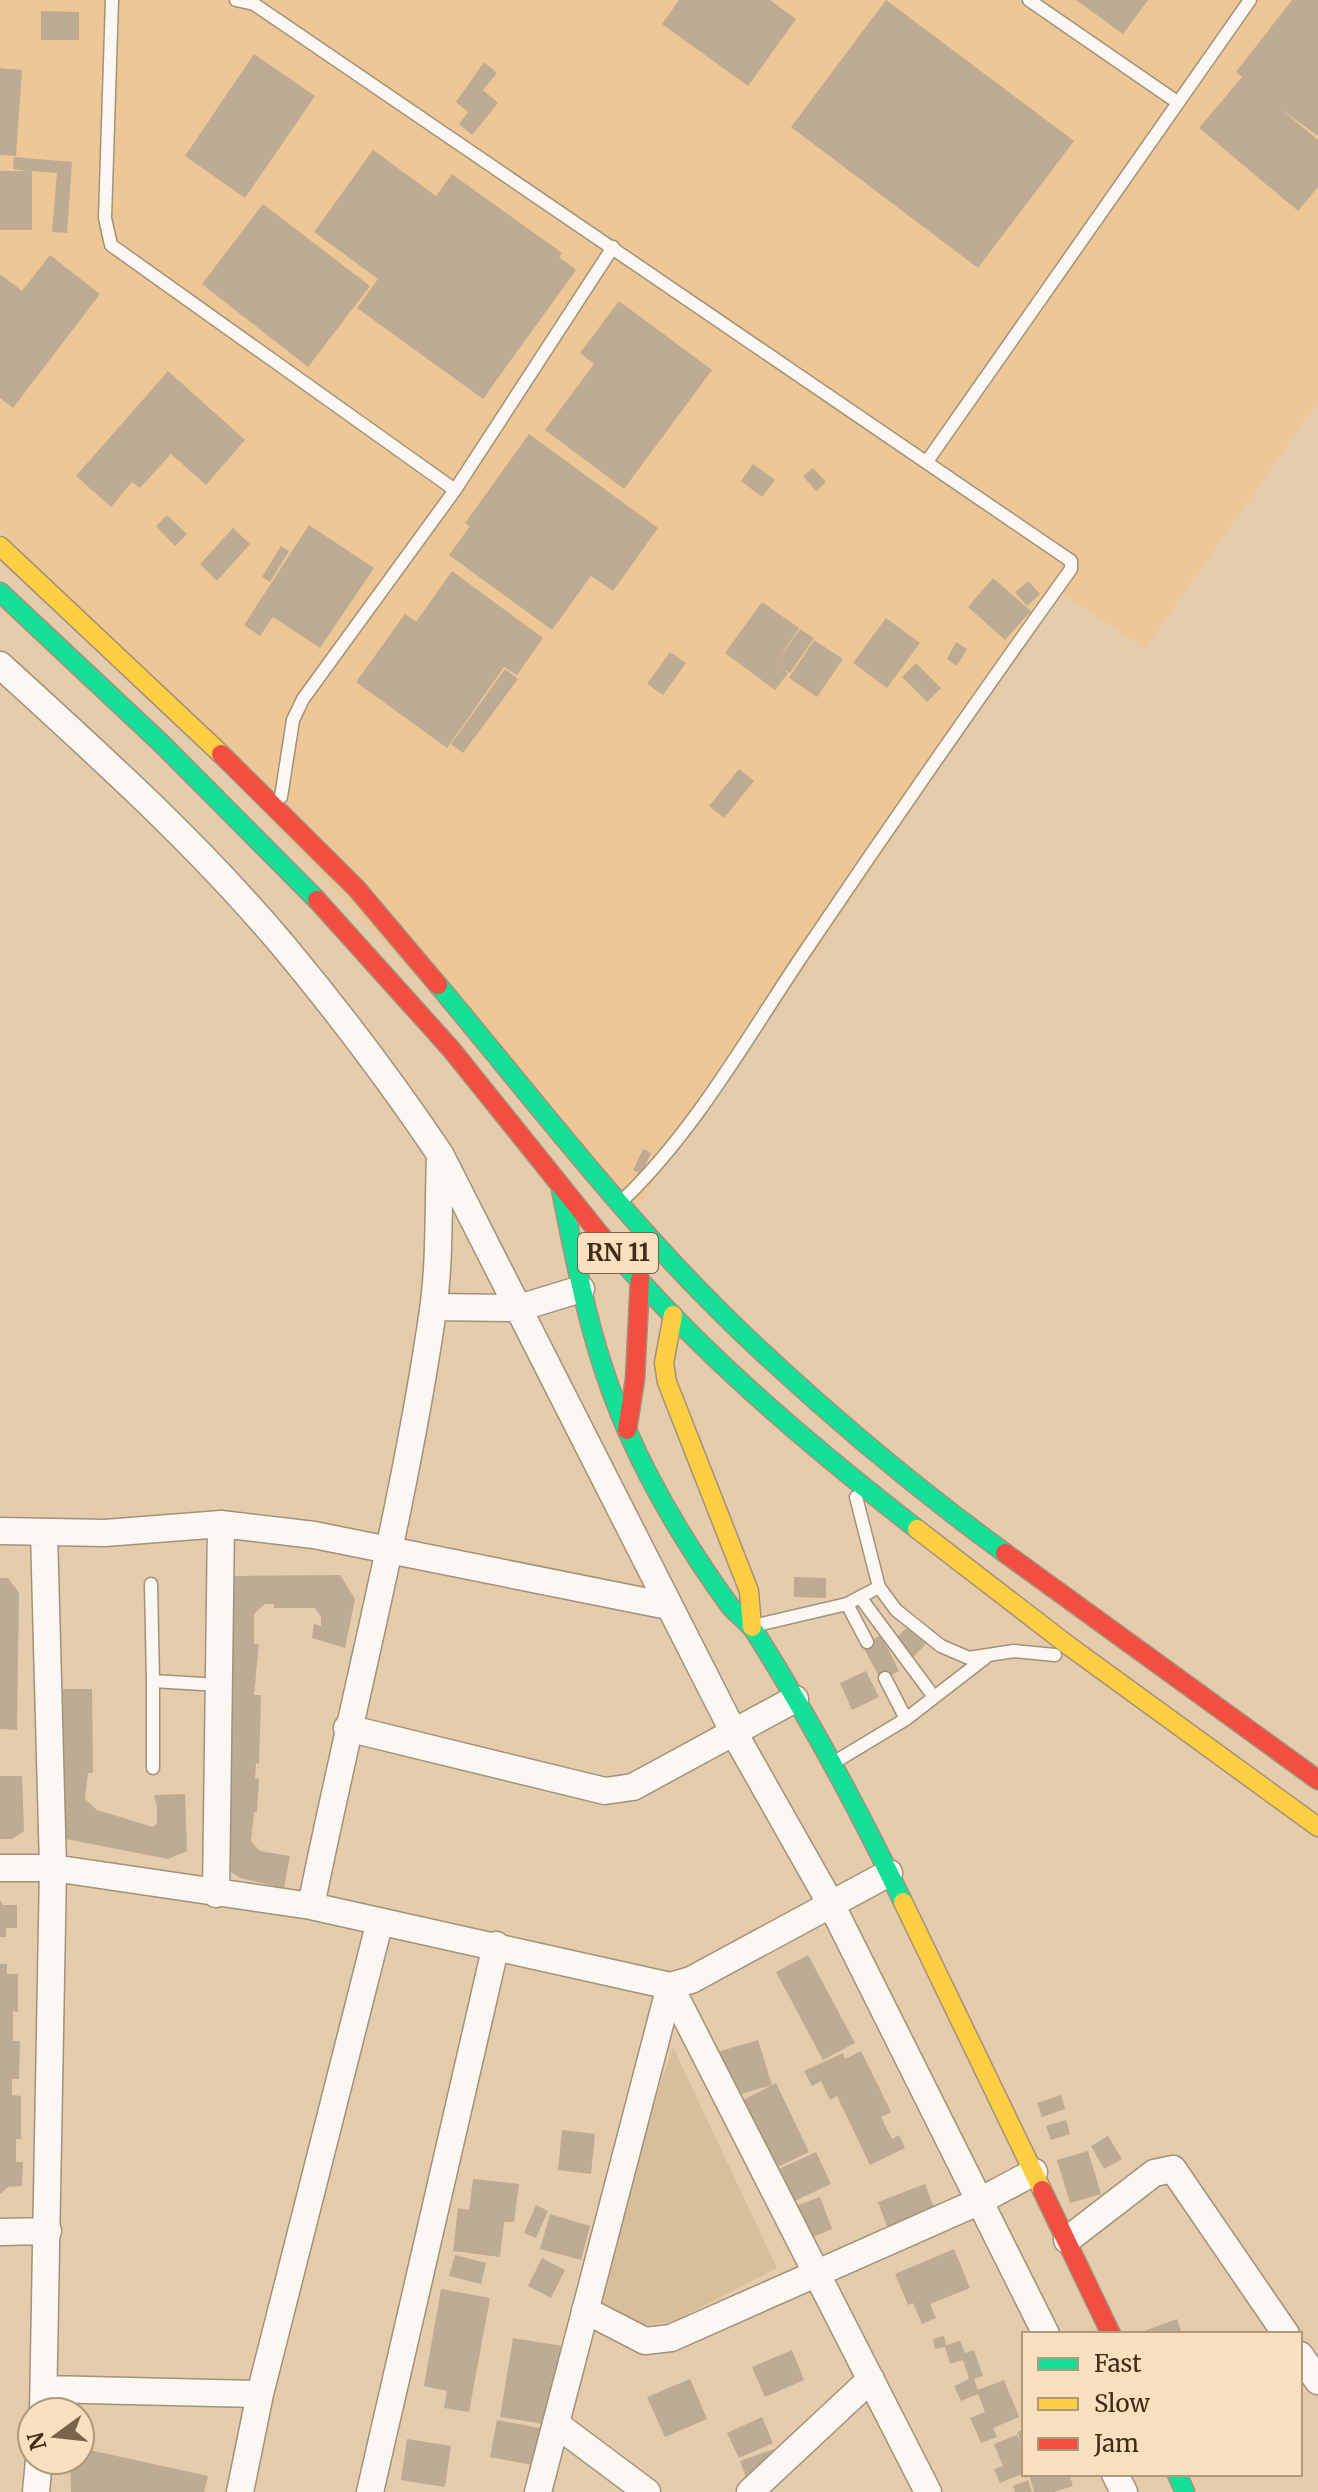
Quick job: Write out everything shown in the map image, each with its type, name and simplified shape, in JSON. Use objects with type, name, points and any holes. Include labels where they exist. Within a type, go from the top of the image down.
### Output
[{"type":"main road","name":"RN 11","points":[[0,546],[279,808],[416,956],[620,1203],[740,1331],[930,1498],[1318,1780]]},
{"type":"main road","name":"RN 11","points":[[0,592],[86,671],[334,917],[423,1016],[561,1189],[673,1315],[850,1479],[1318,1827]]},
{"type":"main road","points":[[561,1189],[581,1289],[602,1368],[627,1430],[680,1530],[732,1609],[752,1627],[795,1699],[889,1873],[1110,2332]]},
{"type":"main road","points":[[627,1430],[635,1379],[640,1279]]},
{"type":"main road","points":[[673,1315],[664,1363],[667,1382],[749,1591],[752,1627]]},
{"type":"street","points":[[0,665],[112,770],[285,947],[398,1091],[440,1154],[733,1731],[832,1906],[1045,2332]]},
{"type":"street","points":[[311,1906],[347,1728],[389,1552],[434,1307],[440,1154]]},
{"type":"street","points":[[434,1307],[519,1308],[581,1289]]},
{"type":"street","points":[[0,1531],[105,1533],[221,1524],[314,1535],[668,1606]]},
{"type":"street","points":[[216,1894],[221,1524]]},
{"type":"street","points":[[44,1532],[53,1868],[44,2396]]},
{"type":"street","points":[[347,1728],[605,1791],[633,1787],[795,1699]]},
{"type":"street","points":[[0,1868],[53,1868],[311,1906],[670,1986],[691,1980],[889,1873]]},
{"type":"street","points":[[240,2492],[260,2394],[380,1921]]},
{"type":"street","points":[[370,2492],[496,1945]]},
{"type":"street","points":[[670,1986],[928,2492]]},
{"type":"street","points":[[538,2492],[670,1986]]},
{"type":"street","points":[[1067,2240],[1154,2173],[1173,2169],[1285,2332]]},
{"type":"street","points":[[585,2310],[645,2341],[671,2338],[816,2271],[980,2201],[1034,2172]]},
{"type":"street","points":[[0,2232],[48,2231]]},
{"type":"street","points":[[1302,2358],[1318,2381]]},
{"type":"street","points":[[750,2492],[871,2379]]},
{"type":"street","points":[[96,2399],[260,2394]]},
{"type":"street","points":[[556,2424],[647,2492]]},
{"type":"lane","points":[[112,0],[105,206],[111,245],[455,490]]},
{"type":"lane","points":[[236,0],[254,4],[1068,556],[1071,569],[956,729],[747,1040],[653,1171],[620,1203]]},
{"type":"lane","points":[[1029,0],[1177,102]]},
{"type":"lane","points":[[928,460],[1250,0]]},
{"type":"lane","points":[[279,808],[293,720],[303,699],[455,490],[613,247]]},
{"type":"lane","points":[[850,1479],[879,1587],[896,1610],[941,1646],[969,1658],[1032,1651],[1097,1665]]},
{"type":"lane","points":[[151,1584],[153,1768]]},
{"type":"lane","points":[[752,1627],[847,1604],[879,1587]]},
{"type":"lane","points":[[860,1597],[934,1697]]},
{"type":"lane","points":[[847,1604],[867,1642]]},
{"type":"lane","points":[[831,1765],[906,1719],[985,1658]]},
{"type":"lane","points":[[885,1678],[906,1719]]},
{"type":"lane","points":[[153,1681],[219,1685]]},
{"type":"shaded area","points":[[0,0],[1318,0],[1318,402],[1145,649],[1060,592],[802,973],[634,1211],[0,530]]},
{"type":"shaded area","points":[[673,2047],[777,2268],[672,2322],[643,2325],[589,2295]]},
{"type":"building","points":[[679,0],[770,0],[796,19],[748,86],[662,24]]},
{"type":"building","points":[[886,0],[1074,141],[978,268],[791,127]]},
{"type":"building","points":[[1076,0],[1148,0],[1123,34]]},
{"type":"building","points":[[1292,0],[1318,0],[1318,136],[1281,109],[1318,140],[1318,187],[1298,211],[1199,128],[1242,77],[1236,72]]},
{"type":"building","points":[[41,11],[79,12],[79,40],[41,40]]},
{"type":"building","points":[[254,54],[315,96],[245,198],[185,156]]},
{"type":"building","points":[[484,62],[497,73],[483,90],[498,103],[472,135],[459,124],[468,112],[456,102]]},
{"type":"building","points":[[0,68],[22,70],[16,156],[0,155]]},
{"type":"building","points":[[373,150],[436,196],[452,174],[562,253],[559,257],[576,270],[483,399],[357,308],[378,279],[314,232]]},
{"type":"building","points":[[14,157],[72,162],[67,233],[52,232],[57,173],[32,171],[32,230],[0,230],[0,171],[27,171],[13,169]]},
{"type":"building","points":[[263,204],[370,286],[308,367],[202,284]]},
{"type":"building","points":[[50,255],[100,294],[13,408],[0,398],[0,274],[22,291]]},
{"type":"building","points":[[619,301],[712,370],[624,489],[545,430],[594,364],[580,353]]},
{"type":"building","points":[[168,371],[245,440],[206,485],[171,454],[140,488],[132,482],[111,507],[76,476]]},
{"type":"building","points":[[529,434],[658,528],[613,591],[591,576],[552,630],[449,555],[470,526],[465,523]]},
{"type":"building","points":[[753,464],[775,480],[762,497],[741,481]]},
{"type":"building","points":[[813,468],[826,482],[816,491],[803,476]]},
{"type":"building","points":[[167,515],[187,534],[175,546],[156,526]]},
{"type":"building","points":[[309,525],[374,568],[320,648],[273,617],[260,636],[244,625]]},
{"type":"building","points":[[233,528],[250,544],[217,581],[200,564]]},
{"type":"building","points":[[281,546],[289,551],[270,582],[262,577]]},
{"type":"building","points":[[452,571],[543,638],[517,675],[504,667],[447,748],[356,682],[405,614],[416,622]]},
{"type":"building","points":[[993,578],[1031,611],[1005,640],[968,607]]},
{"type":"building","points":[[1028,581],[1040,594],[1027,606],[1015,592]]},
{"type":"building","points":[[762,602],[799,628],[775,664],[800,629],[814,638],[790,673],[780,667],[788,673],[775,690],[725,653]]},
{"type":"building","points":[[886,618],[920,643],[887,688],[853,663]]},
{"type":"building","points":[[814,640],[843,659],[817,697],[789,678]]},
{"type":"building","points":[[956,642],[967,649],[957,666],[947,659]]},
{"type":"building","points":[[670,652],[686,663],[663,695],[647,684]]},
{"type":"building","points":[[916,663],[941,688],[927,702],[902,677]]},
{"type":"building","points":[[505,669],[518,679],[463,753],[451,744]]},
{"type":"building","points":[[739,769],[754,781],[724,818],[709,806]]},
{"type":"building","points":[[643,1149],[651,1153],[641,1174],[633,1170]]},
{"type":"building","points":[[340,1575],[355,1599],[345,1648],[312,1638],[314,1624],[321,1626],[321,1617],[315,1608],[274,1608],[274,1604],[265,1604],[254,1614],[254,1644],[259,1644],[254,1695],[261,1695],[259,1764],[256,1763],[255,1778],[259,1779],[257,1812],[254,1812],[251,1841],[260,1851],[290,1856],[284,1888],[240,1878],[222,1866],[233,1576]]},
{"type":"building","points":[[794,1577],[826,1578],[826,1598],[794,1597]]},
{"type":"building","points":[[0,1578],[8,1578],[19,1593],[17,1730],[0,1729]]},
{"type":"building","points":[[908,1626],[926,1644],[911,1659],[893,1641]]},
{"type":"building","points":[[881,1635],[899,1671],[881,1680],[862,1645]]},
{"type":"building","points":[[866,1671],[879,1697],[852,1710],[840,1683]]},
{"type":"building","points":[[57,1689],[92,1689],[93,1773],[88,1773],[85,1799],[97,1810],[153,1827],[157,1824],[154,1795],[185,1794],[187,1851],[168,1859],[66,1839],[55,1825]]},
{"type":"building","points":[[0,1776],[22,1776],[24,1831],[12,1839],[0,1839]]},
{"type":"building","points":[[0,1900],[3,1905],[17,1905],[17,1928],[6,1928],[6,1937],[0,1937]]},
{"type":"building","points":[[808,1955],[855,2043],[823,2060],[776,1972]]},
{"type":"building","points":[[0,1964],[7,1964],[7,1974],[18,1974],[18,2012],[13,2011],[13,2041],[20,2041],[19,2079],[12,2079],[12,2095],[21,2096],[21,2139],[16,2139],[16,2162],[23,2162],[22,2186],[8,2187],[0,2194]]},
{"type":"building","points":[[758,2040],[772,2085],[728,2098],[714,2053]]},
{"type":"building","points":[[861,2051],[891,2112],[881,2117],[892,2139],[899,2135],[905,2148],[870,2165],[837,2096],[830,2100],[821,2081],[812,2086],[804,2071],[843,2053],[845,2059]]},
{"type":"building","points":[[776,2083],[809,2152],[770,2171],[737,2103]]},
{"type":"building","points":[[1061,2095],[1065,2109],[1042,2117],[1037,2103]]},
{"type":"building","points":[[1066,2120],[1070,2134],[1051,2140],[1046,2126]]},
{"type":"building","points":[[562,2130],[595,2134],[591,2174],[558,2170]]},
{"type":"building","points":[[1108,2136],[1122,2159],[1104,2169],[1091,2146]]},
{"type":"building","points":[[1088,2151],[1101,2194],[1070,2203],[1057,2160]]},
{"type":"building","points":[[816,2152],[831,2184],[790,2203],[770,2173]]},
{"type":"building","points":[[473,2179],[519,2184],[514,2222],[504,2222],[500,2257],[453,2251],[458,2208],[469,2210]]},
{"type":"building","points":[[925,2184],[938,2219],[891,2237],[878,2202]]},
{"type":"building","points":[[820,2197],[832,2229],[803,2241],[790,2208]]},
{"type":"building","points":[[536,2205],[548,2211],[536,2238],[524,2233]]},
{"type":"building","points":[[550,2214],[590,2226],[581,2260],[540,2249]]},
{"type":"building","points":[[954,2249],[970,2288],[930,2304],[936,2318],[922,2324],[913,2303],[908,2305],[895,2274]]},
{"type":"building","points":[[455,2255],[486,2263],[481,2284],[449,2276]]},
{"type":"building","points":[[542,2258],[565,2270],[551,2298],[528,2286]]},
{"type":"building","points":[[441,2289],[490,2298],[469,2412],[444,2408],[447,2391],[424,2386]]},
{"type":"building","points":[[1177,2319],[1181,2332],[1141,2332]]},
{"type":"building","points":[[944,2336],[946,2345],[960,2341],[965,2353],[974,2350],[983,2376],[974,2379],[978,2390],[1004,2380],[1019,2417],[993,2428],[997,2437],[981,2443],[970,2418],[985,2412],[978,2394],[961,2401],[954,2386],[969,2379],[963,2360],[950,2364],[945,2347],[935,2349],[933,2339]]},
{"type":"building","points":[[513,2338],[562,2346],[549,2425],[500,2417]]},
{"type":"building","points":[[792,2350],[804,2380],[765,2397],[752,2367]]},
{"type":"building","points":[[690,2379],[707,2419],[665,2437],[647,2397]]},
{"type":"building","points":[[762,2417],[773,2443],[739,2458],[727,2433]]},
{"type":"building","points":[[497,2420],[545,2429],[538,2466],[490,2457]]},
{"type":"building","points":[[1017,2435],[1022,2444],[1022,2474],[1000,2483],[994,2469],[1003,2466],[994,2444]]},
{"type":"building","points":[[407,2439],[451,2446],[445,2487],[401,2480]]},
{"type":"building","points":[[774,2449],[782,2474],[749,2486],[740,2461]]},
{"type":"building","points":[[96,2452],[208,2476],[204,2492],[71,2492],[70,2476],[96,2476]]},
{"type":"building","points":[[1030,2476],[1070,2476],[1073,2486],[1054,2492],[1034,2492]]},
{"type":"building","points":[[1028,2480],[1032,2492],[1015,2492],[1013,2486]]},
{"type":"traffic: fast","points":[[0,592],[162,744],[317,900]]},
{"type":"traffic: fast","points":[[438,985],[585,1163],[700,1291],[837,1419],[1005,1553]]},
{"type":"traffic: fast","points":[[561,1189],[595,1340],[614,1399],[637,1451],[660,1497],[701,1564],[730,1606],[755,1632],[795,1698],[903,1902]]},
{"type":"traffic: fast","points":[[602,1237],[712,1355],[833,1462],[917,1529]]},
{"type":"traffic: fast","points":[[1178,2476],[1185,2492]]},
{"type":"traffic: slow","points":[[0,546],[221,754]]},
{"type":"traffic: slow","points":[[673,1315],[664,1363],[667,1382],[749,1591],[752,1627]]},
{"type":"traffic: slow","points":[[917,1529],[1069,1646],[1318,1827]]},
{"type":"traffic: slow","points":[[903,1902],[1042,2190]]},
{"type":"traffic: jam","points":[[221,754],[357,889],[438,985]]},
{"type":"traffic: jam","points":[[317,900],[451,1049],[602,1237]]},
{"type":"traffic: jam","points":[[627,1430],[635,1379],[640,1279]]},
{"type":"traffic: jam","points":[[1005,1553],[1318,1780]]},
{"type":"traffic: jam","points":[[1042,2190],[1110,2332]]}]
